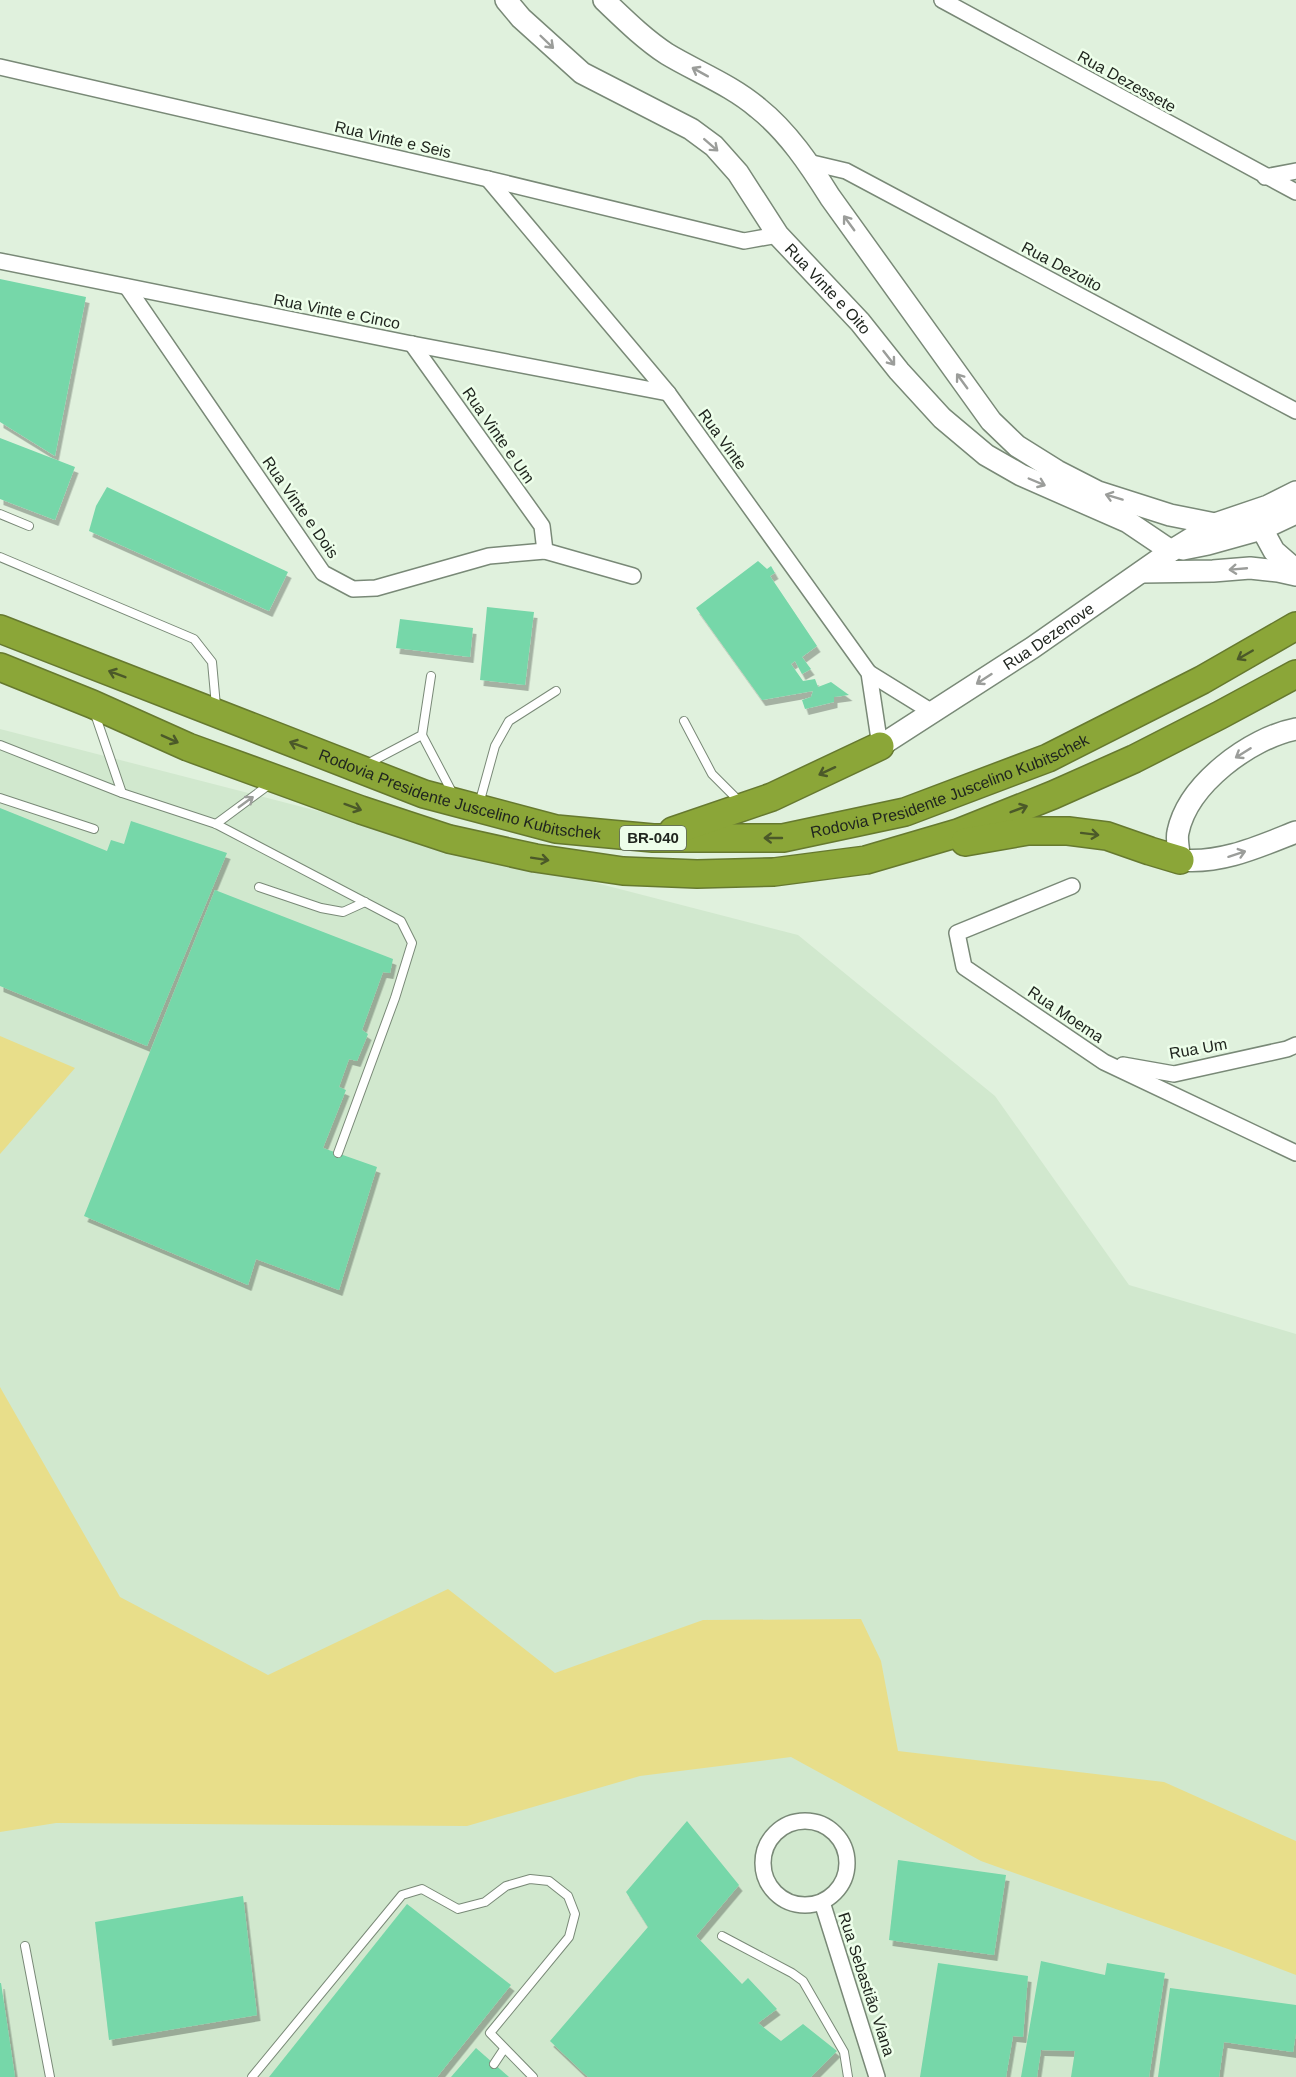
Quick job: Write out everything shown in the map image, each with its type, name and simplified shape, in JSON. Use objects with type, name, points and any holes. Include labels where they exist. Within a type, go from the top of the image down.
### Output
[{"type":"highway","name":"Rodovia Presidente Juscelino Kubitschek","points":[[0,629],[424,794],[556,830],[653,838],[783,838],[905,812],[1048,759],[1202,680],[1296,626]]},
{"type":"highway","name":"BR-040","points":[[0,667],[92,704],[188,747],[361,810],[449,839],[535,858],[623,871],[697,874],[774,872],[866,860],[958,833],[1053,795],[1144,754],[1296,674]]},
{"type":"highway","points":[[653,838],[772,797],[880,746]]},
{"type":"highway","points":[[866,860],[1028,831],[1068,831],[1107,836],[1180,860]]},
{"type":"main road","name":"Rua Vinte e Oito","points":[[506,0],[521,18],[582,73],[691,129],[714,146],[738,173],[778,235],[860,322],[899,371],[942,418],[986,456],[1021,475],[1128,522],[1171,551]]},
{"type":"main road","points":[[604,0],[627,23],[665,52],[759,108],[784,133],[808,162],[830,197],[991,421],[1017,446],[1098,492],[1170,515],[1215,524]]},
{"type":"main road","name":"Rua Dezenove","points":[[880,746],[1032,648],[1171,551],[1215,524],[1268,506],[1296,492]]},
{"type":"main road","points":[[1171,551],[1208,544],[1262,529],[1296,513]]},
{"type":"main road","points":[[1262,529],[1274,551],[1296,570]]},
{"type":"main road","points":[[1142,572],[1250,568],[1296,575]]},
{"type":"main road","points":[[1296,729],[1260,742],[1209,777],[1184,816],[1178,833],[1180,860],[1200,862],[1226,857],[1296,832]]},
{"type":"street","name":"Rua Dezessete","points":[[942,0],[1296,192]]},
{"type":"street","name":"Rua Vinte e Seis","points":[[0,67],[488,179],[744,241],[778,235]]},
{"type":"street","name":"Rua Dezoito","points":[[808,162],[846,171],[1296,411]]},
{"type":"street","points":[[1265,177],[1296,171]]},
{"type":"street","name":"Rua Vinte","points":[[488,179],[668,393],[869,673],[880,746]]},
{"type":"street","name":"Rua Vinte e Cinco","points":[[0,261],[668,393]]},
{"type":"street","name":"Rua Vinte e Dois","points":[[127,287],[323,573],[353,589],[376,588],[489,556],[545,551],[633,576]]},
{"type":"street","name":"Rua Vinte e Um","points":[[412,344],[542,526],[545,551]]},
{"type":"street","points":[[869,673],[932,712]]},
{"type":"street","name":"Rua Moema","points":[[1072,886],[957,933],[964,966],[1104,1062],[1296,1152]]},
{"type":"street","name":"Rua Um","points":[[1104,1062],[1174,1074],[1287,1049],[1296,1045]]},
{"type":"street","points":[[810,1821],[828,1829],[842,1844],[846,1857],[842,1884],[822,1902],[808,1905],[794,1904],[782,1898],[772,1889],[764,1870],[766,1849],[773,1837],[783,1828],[796,1822],[810,1821]]},
{"type":"street","name":"Rua Sebastião Viana","points":[[822,1902],[877,2077]]},
{"type":"lane","points":[[0,514],[29,526]]},
{"type":"lane","points":[[0,557],[194,639],[212,662],[217,714]]},
{"type":"lane","points":[[431,676],[422,735],[468,806]]},
{"type":"lane","points":[[468,806],[509,721],[556,691]]},
{"type":"lane","points":[[92,704],[122,793]]},
{"type":"lane","points":[[684,721],[712,774],[745,806]]},
{"type":"lane","points":[[358,768],[422,735]]},
{"type":"lane","points":[[0,745],[122,793],[216,824],[401,921],[412,943],[395,998],[338,1153]]},
{"type":"lane","points":[[216,824],[277,780]]},
{"type":"lane","points":[[0,798],[94,829]]},
{"type":"lane","points":[[259,887],[321,908],[343,912],[365,902]]},
{"type":"lane","points":[[252,2077],[402,1896],[422,1889],[458,1909],[485,1902],[506,1886],[530,1879],[549,1881],[568,1896],[575,1914],[569,1937],[490,2033],[533,2077]]},
{"type":"lane","points":[[722,1936],[803,1981],[844,2052],[848,2077]]},
{"type":"lane","points":[[25,1946],[50,2077]]},
{"type":"lane","points":[[494,2064],[504,2049]]},
{"type":"shaded area","points":[[0,729],[798,935],[995,1096],[1129,1285],[1296,1334],[1296,2077],[0,2077]]},
{"type":"shaded area","points":[[0,1036],[75,1068],[0,1154]]},
{"type":"shaded area","points":[[0,1387],[120,1597],[268,1675],[448,1589],[555,1673],[703,1620],[861,1619],[881,1661],[898,1751],[1164,1782],[1296,1841],[1296,1975],[981,1861],[791,1757],[640,1776],[467,1826],[56,1823],[0,1832]]},
{"type":"building","points":[[0,279],[86,297],[55,456],[0,422]]},
{"type":"building","points":[[0,438],[75,467],[55,520],[0,499]]},
{"type":"building","points":[[107,487],[288,572],[269,611],[89,531],[96,506]]},
{"type":"building","points":[[758,561],[767,569],[771,566],[775,573],[770,576],[817,646],[802,657],[811,669],[802,674],[795,661],[791,664],[803,681],[815,679],[818,687],[831,682],[849,695],[834,697],[834,702],[805,709],[802,700],[811,697],[813,691],[762,700],[696,608]]},
{"type":"building","points":[[487,607],[534,612],[525,685],[480,680]]},
{"type":"building","points":[[400,619],[473,628],[470,657],[396,648]]},
{"type":"building","points":[[0,808],[107,851],[111,840],[124,844],[131,821],[227,853],[147,1046],[0,986]]},
{"type":"building","points":[[215,890],[393,959],[390,973],[383,972],[362,1030],[368,1034],[357,1061],[349,1059],[339,1087],[346,1090],[323,1148],[377,1167],[339,1290],[256,1259],[248,1285],[84,1216]]},
{"type":"building","points":[[687,1821],[739,1885],[696,1936],[742,1984],[748,1978],[777,2009],[758,2023],[781,2041],[803,2024],[837,2051],[811,2077],[588,2077],[550,2041],[648,1927],[626,1892]]},
{"type":"building","points":[[898,1860],[1006,1875],[994,1955],[889,1940]]},
{"type":"building","points":[[243,1896],[257,2015],[109,2040],[95,1922]]},
{"type":"building","points":[[407,1904],[511,1985],[437,2077],[269,2077]]},
{"type":"building","points":[[1041,1961],[1105,1975],[1107,1963],[1165,1973],[1149,2077],[1071,2077],[1075,2051],[1041,2050],[1037,2077],[1021,2077]]},
{"type":"building","points":[[938,1963],[1028,1976],[1023,2037],[1013,2036],[1006,2077],[920,2077]]},
{"type":"building","points":[[1,1983],[15,2077],[0,2077]]},
{"type":"building","points":[[1170,1988],[1296,2005],[1293,2052],[1224,2042],[1219,2077],[1158,2077]]},
{"type":"building","points":[[476,2048],[509,2077],[451,2077]]}]
